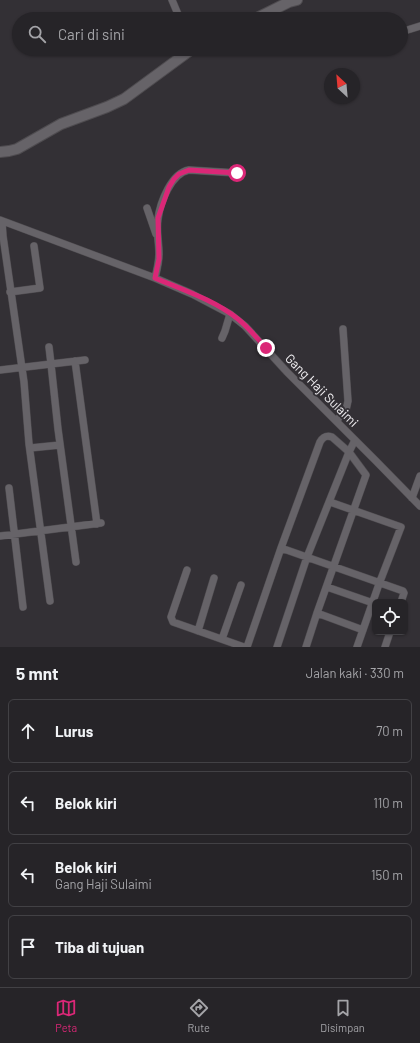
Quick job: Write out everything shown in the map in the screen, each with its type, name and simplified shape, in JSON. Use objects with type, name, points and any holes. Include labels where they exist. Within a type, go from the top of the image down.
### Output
[{"type":"street","points":[[172,0],[177,12]]},
{"type":"street","points":[[269,12],[289,2],[298,0]]},
{"type":"street","points":[[408,30],[420,26]]},
{"type":"street","points":[[0,152],[17,149],[61,124],[116,103],[131,94],[183,56]]},
{"type":"street","points":[[155,278],[158,265],[158,224],[160,211],[171,182],[179,174],[189,170],[237,173]]},
{"type":"street","points":[[147,208],[158,240]]},
{"type":"street","points":[[1,221],[22,368],[30,448],[50,601]]},
{"type":"street","name":"Gang Haji Sulaimi","points":[[1,221],[155,278],[192,294],[230,314],[245,326],[280,364],[420,506]]},
{"type":"street","points":[[10,292],[40,288],[34,246]]},
{"type":"street","points":[[222,338],[230,314]]},
{"type":"street","points":[[336,421],[346,410],[348,401],[343,329]]},
{"type":"street","points":[[49,347],[60,445],[76,562]]},
{"type":"street","points":[[0,370],[84,360]]},
{"type":"street","points":[[0,536],[99,524],[75,361]]},
{"type":"street","points":[[247,647],[281,548],[322,438],[325,436],[332,437],[348,452],[366,475],[306,647]]},
{"type":"street","points":[[277,647],[307,558],[354,440]]},
{"type":"street","points":[[30,448],[60,445]]},
{"type":"street","points":[[412,498],[420,476]]},
{"type":"street","points":[[9,488],[23,607]]},
{"type":"street","points":[[330,502],[401,527],[374,599]]},
{"type":"street","points":[[281,548],[404,592],[402,599]]},
{"type":"street","points":[[187,570],[171,620],[244,647]]},
{"type":"street","points":[[198,631],[214,578]]},
{"type":"street","points":[[222,639],[241,585]]},
{"type":"street","points":[[326,587],[372,603]]},
{"type":"street","points":[[357,647],[372,606]]},
{"type":"street","points":[[317,613],[363,630]]},
{"type":"street","points":[[385,647],[389,635]]},
{"type":"route","points":[[237,173],[185,170],[176,176],[171,182],[158,218],[159,259],[155,278],[213,304],[238,319],[266,348]]}]
